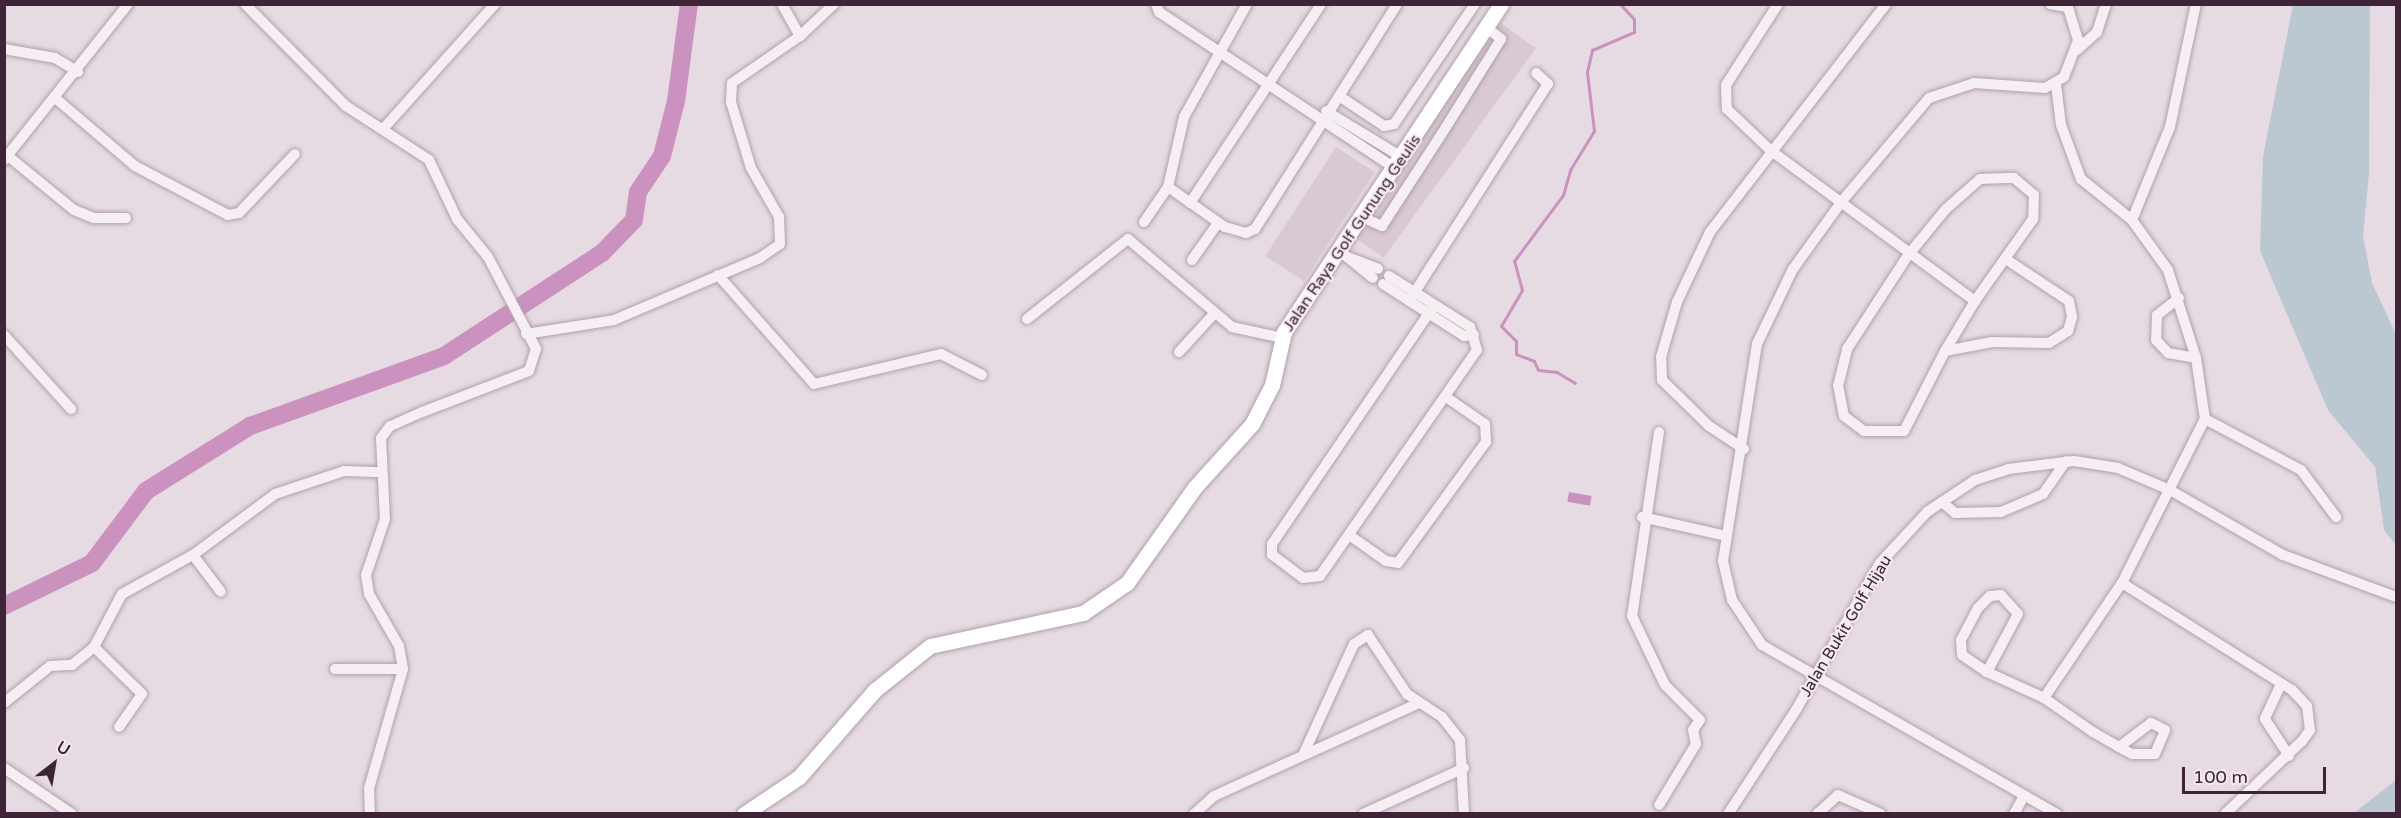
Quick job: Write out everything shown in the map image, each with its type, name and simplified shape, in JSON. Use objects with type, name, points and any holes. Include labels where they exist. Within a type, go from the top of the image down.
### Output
[{"type":"main road","name":"Jalan Raya Golf Gunung Geulis","points":[[744,813],[799,777],[875,690],[930,646],[1083,614],[1112,598],[1252,424],[1272,385],[1282,338],[1345,255],[1364,218],[1501,4]]},
{"type":"street","points":[[126,218],[94,218],[74,210],[7,158],[54,97],[78,72],[128,4]]},
{"type":"street","points":[[245,4],[346,106],[429,160],[457,219],[488,257],[523,322],[526,334],[536,349],[535,367],[481,393],[390,426],[381,438],[385,519],[366,575],[369,594],[399,646],[403,669],[369,788],[370,813]]},
{"type":"street","points":[[383,129],[495,4]]},
{"type":"street","points":[[782,4],[800,36]]},
{"type":"street","points":[[526,334],[614,320],[771,251],[783,232],[751,168],[731,102],[732,83],[800,36],[834,4]]},
{"type":"street","points":[[1156,4],[1269,84],[1316,112],[1323,123],[1400,163]]},
{"type":"street","points":[[1144,222],[1168,188],[1184,117],[1223,52],[1247,4]]},
{"type":"street","points":[[1190,203],[1321,4]]},
{"type":"street","points":[[1168,188],[1218,223],[1237,232],[1255,229],[1397,4]]},
{"type":"street","points":[[1340,96],[1384,126],[1394,124],[1475,4]]},
{"type":"street","points":[[1778,4],[1723,93],[1727,109],[1770,150],[1975,301]]},
{"type":"street","points":[[1744,449],[1669,391],[1659,370],[1688,271],[1770,150],[1886,4]]},
{"type":"street","points":[[2050,4],[2067,6],[2076,28],[2077,50]]},
{"type":"street","points":[[2057,813],[1762,645],[1744,623],[1725,582],[1726,536],[1744,449],[1757,344],[1766,317],[1842,201],[1929,98],[1974,82],[2045,88],[2056,84],[2077,50],[2097,32],[2106,4]]},
{"type":"street","points":[[2132,220],[2169,127],[2196,4]]},
{"type":"street","points":[[1364,218],[1382,226],[1446,127],[1501,39],[1486,27]]},
{"type":"street","points":[[4,49],[55,58],[78,72]]},
{"type":"street","points":[[1412,297],[1548,84],[1536,73]]},
{"type":"street","points":[[2044,698],[2122,583],[2205,419],[2196,358],[2179,298],[2162,258],[2132,220],[2075,169],[2061,125],[2056,84]]},
{"type":"street","points":[[54,97],[135,166],[228,215],[239,213],[295,154]]},
{"type":"street","points":[[1316,112],[1330,111],[1400,163]]},
{"type":"street","points":[[1425,124],[1446,127]]},
{"type":"street","points":[[1425,124],[1437,140]]},
{"type":"street","points":[[1996,175],[2027,186],[2035,205],[2033,219],[2007,260],[1975,301],[1945,351],[1904,431],[1864,431],[1844,416],[1838,386],[1847,350],[1909,254],[1965,190],[1996,175]]},
{"type":"street","points":[[1192,260],[1218,223]]},
{"type":"street","points":[[1027,319],[1122,239],[1135,242],[1214,314],[1251,335],[1282,338]]},
{"type":"street","points":[[1345,255],[1375,273]]},
{"type":"street","points":[[1945,351],[1992,342],[2049,343],[2068,331],[2072,317],[2068,301],[2007,260]]},
{"type":"street","points":[[718,276],[814,384],[934,354],[982,375]]},
{"type":"street","points":[[1386,280],[1474,335],[1478,350],[1349,535],[1315,579],[1281,565],[1270,550],[1432,310]]},
{"type":"street","points":[[2179,298],[2157,315],[2156,340],[2168,353],[2196,358]]},
{"type":"street","points":[[1179,352],[1214,314]]},
{"type":"street","points":[[4,335],[71,408]]},
{"type":"street","points":[[1349,535],[1386,561],[1398,563],[1486,442],[1485,424],[1446,397]]},
{"type":"street","points":[[2205,419],[2301,470],[2336,517]]},
{"type":"street","points":[[1659,432],[1642,516],[1631,598],[1634,624],[1665,685],[1700,720],[1693,730],[1696,744],[1659,805]]},
{"type":"street","points":[[1942,502],[1956,513],[2001,512],[2043,494],[2066,461]]},
{"type":"street","name":"Jalan Bukit Golf Hijau","points":[[1728,813],[1815,677],[1880,563],[1942,502],[1975,480],[2008,469],[2066,461],[2118,468],[2170,490],[2283,555],[2397,597]]},
{"type":"street","points":[[4,703],[50,666],[72,664],[94,647],[122,594],[193,555],[291,486],[344,471],[382,472]]},
{"type":"street","points":[[1642,516],[1726,536]]},
{"type":"street","points":[[193,555],[221,592]]},
{"type":"street","points":[[2122,583],[2281,684],[2300,698],[2310,718],[2307,735],[2289,756],[2224,813]]},
{"type":"street","points":[[1987,672],[2018,614],[2001,594],[1990,596],[1977,608],[1961,640],[1962,655],[1987,672],[2044,698],[2119,747]]},
{"type":"street","points":[[1304,753],[1360,637],[1374,638],[1395,678],[1417,704],[1450,726],[1460,740],[1464,768],[1464,813]]},
{"type":"street","points":[[94,647],[142,694],[120,727]]},
{"type":"street","points":[[335,669],[403,669]]},
{"type":"street","points":[[2281,684],[2265,719],[2289,756]]},
{"type":"street","points":[[1194,813],[1214,796],[1304,753],[1417,704]]},
{"type":"street","points":[[4,768],[72,813]]},
{"type":"street","points":[[1363,813],[1464,768]]},
{"type":"street","points":[[1817,813],[1838,795],[1881,813]]},
{"type":"street","points":[[2014,813],[2024,796]]},
{"type":"shaded area","points":[[2293,5],[2370,5],[2369,173],[2363,236],[2372,283],[2396,334],[2396,545],[2384,530],[2375,467],[2328,410],[2260,251],[2263,156]]},
{"type":"shaded area","points":[[1501,23],[1536,48],[1384,258],[1349,233]]},
{"type":"shaded area","points":[[1336,147],[1375,172],[1304,281],[1265,256]]},
{"type":"shaded area","points":[[1569,492],[1592,496],[1590,506],[1567,502]]},
{"type":"shaded area","points":[[2396,780],[2396,813],[2354,813]]},
{"type":"waterway","points":[[4,606],[92,563],[146,491],[250,426],[444,356],[602,253],[634,220],[638,192],[662,156],[676,101],[689,4]]},
{"type":"waterway","points":[[1575,383],[1557,372],[1538,370],[1534,361],[1516,354],[1516,341],[1501,326],[1522,290],[1514,261],[1563,195],[1570,170],[1594,131],[1587,72],[1592,50],[1634,32],[1634,19],[1620,4]]}]
